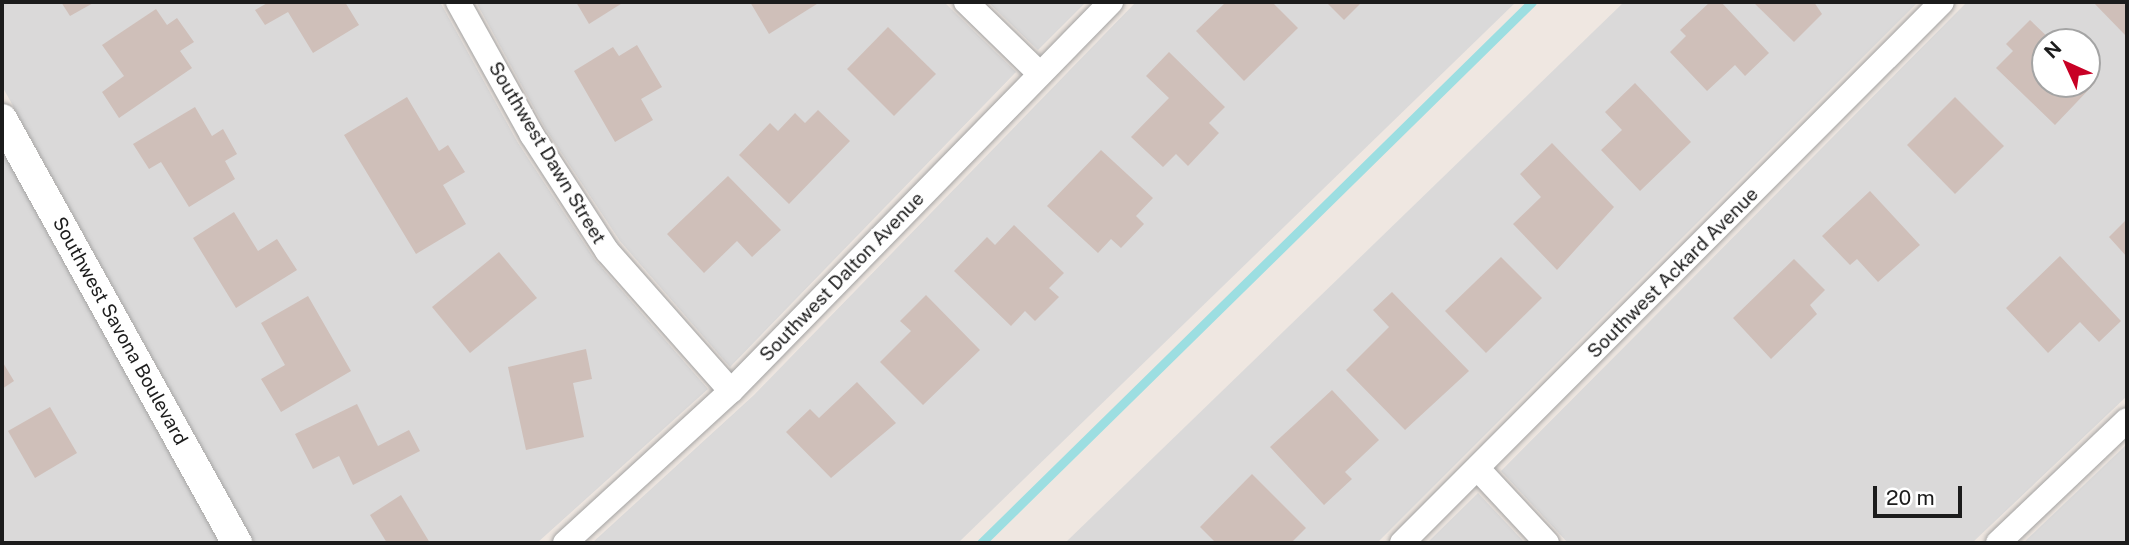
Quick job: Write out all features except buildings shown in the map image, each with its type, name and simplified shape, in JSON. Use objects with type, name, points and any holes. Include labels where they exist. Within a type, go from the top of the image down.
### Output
[{"type":"street","name":"Southwest Dawn Street","points":[[458,2],[532,135],[607,251],[731,391]]},
{"type":"street","points":[[966,2],[1039,73]]},
{"type":"street","name":"Southwest Dalton Avenue","points":[[565,543],[731,391],[1111,2]]},
{"type":"street","name":"Southwest Ackard Avenue","points":[[1402,543],[1942,2]]},
{"type":"street","name":"Southwest Savona Boulevard","points":[[2,119],[237,543]]},
{"type":"street","points":[[1998,543],[2127,420]]},
{"type":"street","points":[[1478,469],[1547,543]]},
{"type":"shaded area","points":[[2,2],[440,2],[518,143],[595,260],[708,389],[537,543],[255,543],[2,86]]},
{"type":"shaded area","points":[[476,2],[944,2],[1016,72],[730,367],[620,241],[545,128]]},
{"type":"shaded area","points":[[988,2],[1086,2],[1038,50]]},
{"type":"shaded area","points":[[1136,2],[1516,2],[958,543],[592,543],[754,395]]},
{"type":"shaded area","points":[[1624,2],[1918,2],[1377,543],[1065,543]]},
{"type":"shaded area","points":[[1967,2],[2127,2],[2127,396],[1972,543],[1568,543],[1501,471]]},
{"type":"shaded area","points":[[2,151],[219,543],[2,543]]},
{"type":"shaded area","points":[[2127,444],[2127,543],[2023,543]]},
{"type":"shaded area","points":[[1478,493],[1525,543],[1427,543]]},
{"type":"waterway","points":[[981,543],[1532,2]]}]
